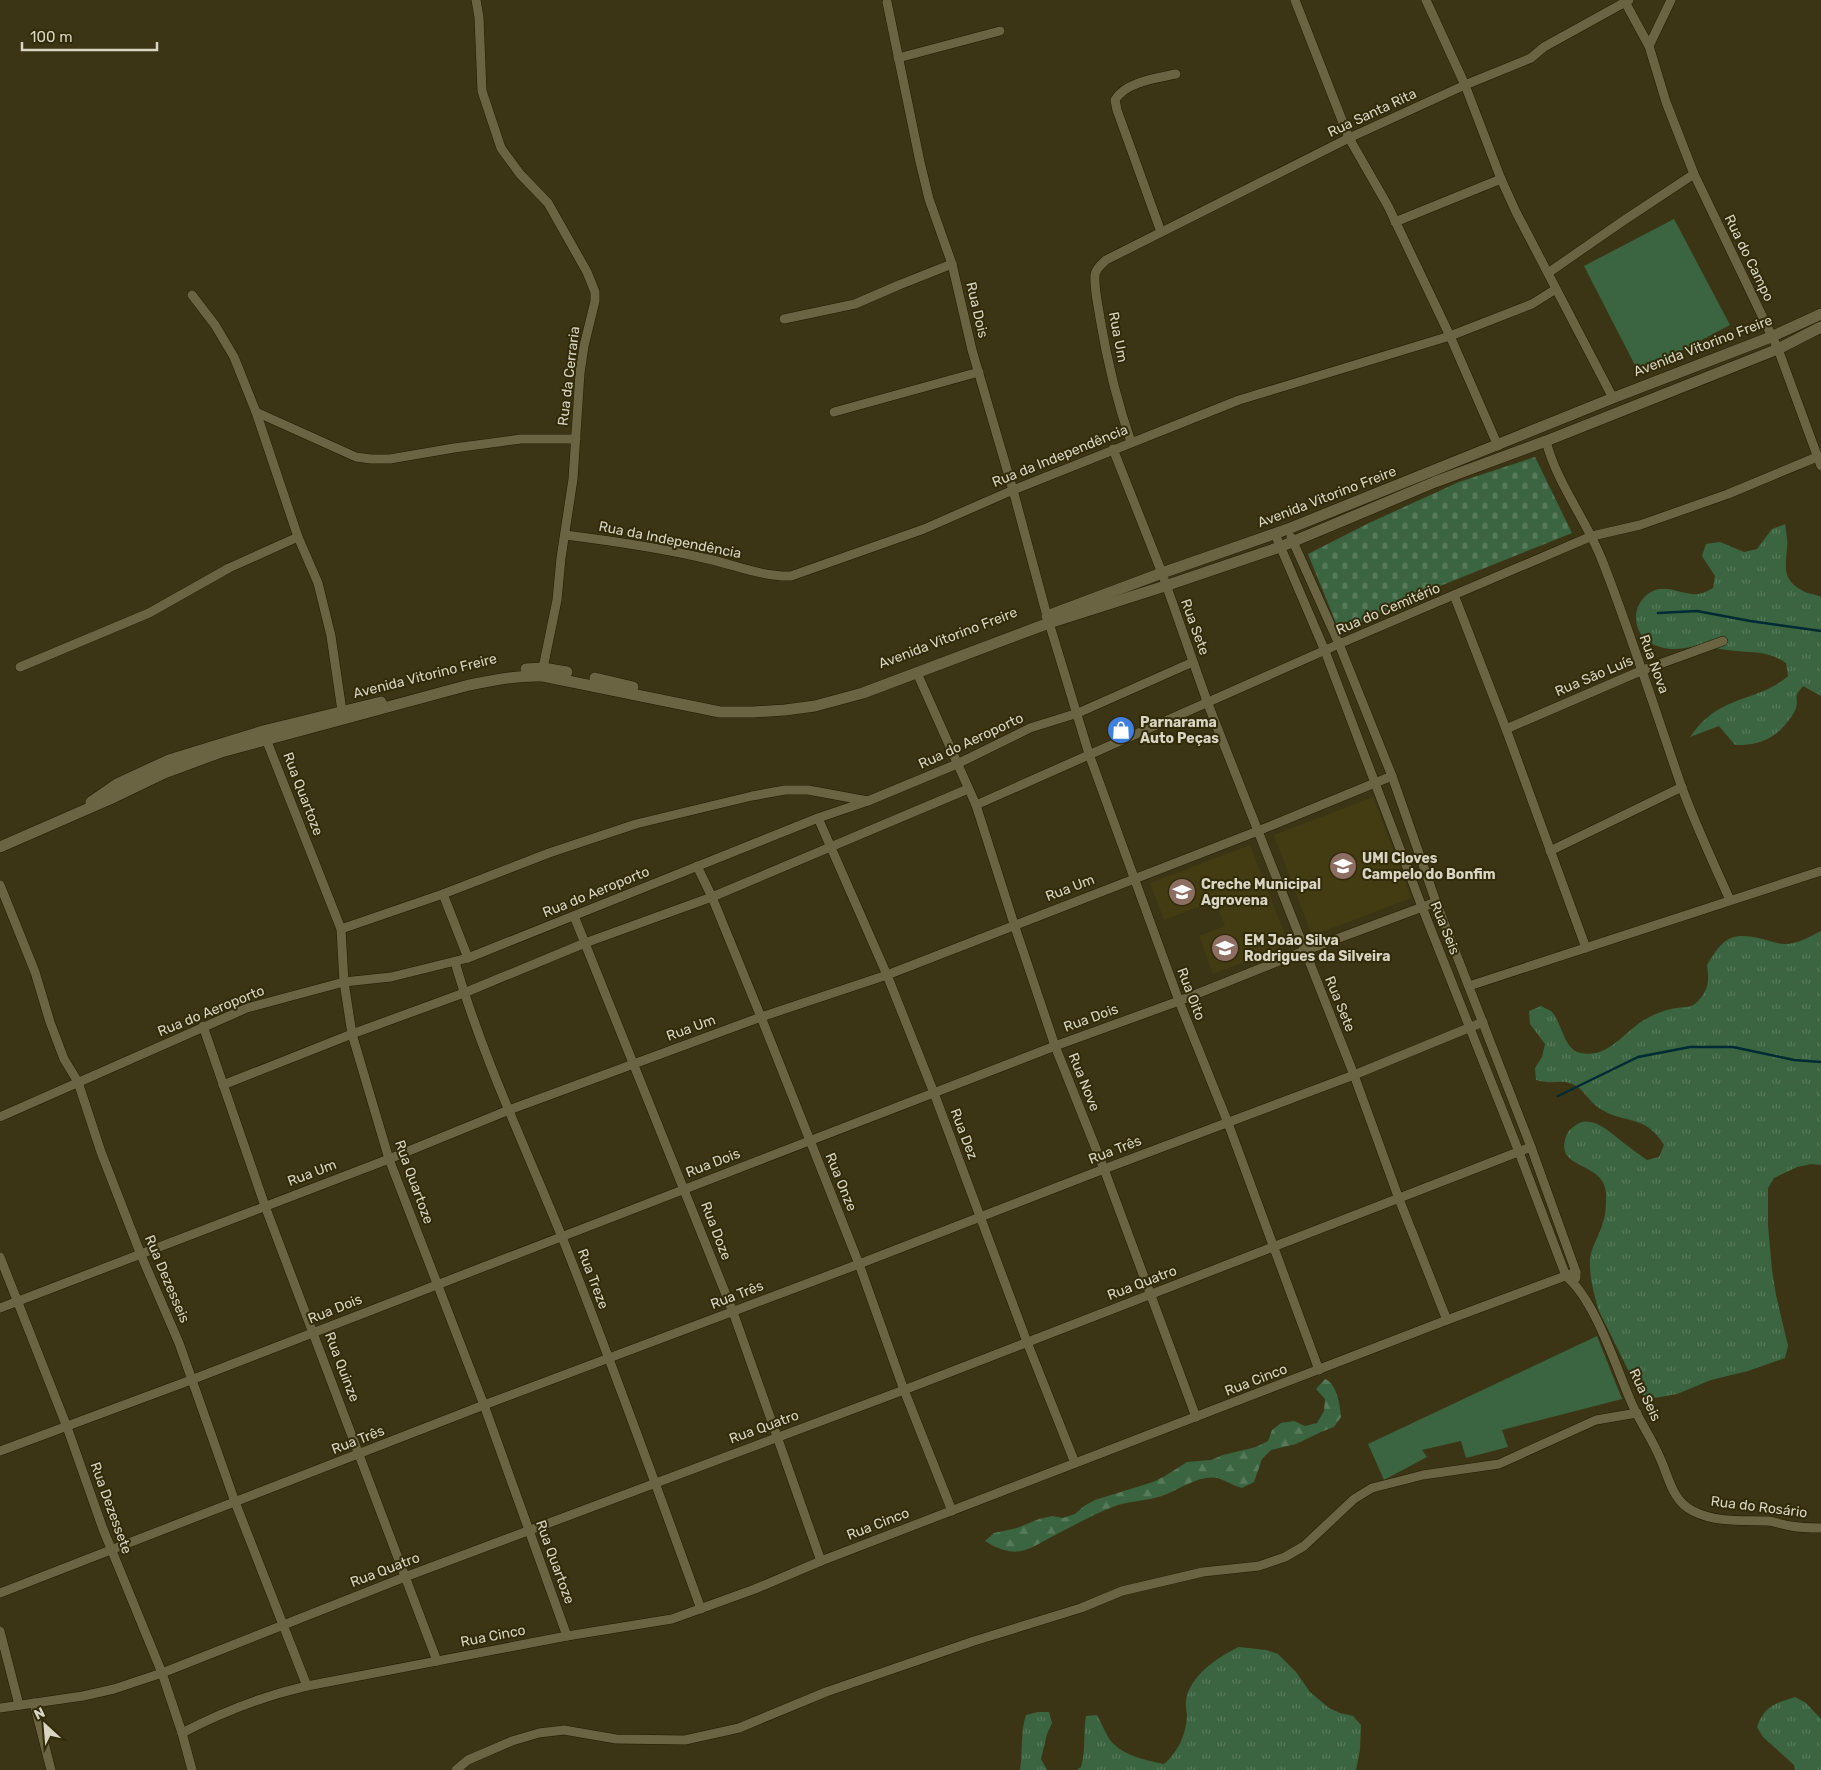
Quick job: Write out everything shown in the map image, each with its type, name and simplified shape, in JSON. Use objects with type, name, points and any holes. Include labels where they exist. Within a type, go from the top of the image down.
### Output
[{"type":"street","name":"Rua da Cerraria","points":[[476,0],[479,18],[482,91],[501,148],[520,174],[548,203],[587,272],[595,292],[596,301],[584,346],[571,501],[557,600],[543,668]]},
{"type":"street","points":[[1295,0],[1349,138],[1388,206],[1450,336],[1498,446]]},
{"type":"street","points":[[1426,0],[1465,85],[1501,178],[1613,398]]},
{"type":"street","points":[[1649,46],[1671,0]]},
{"type":"street","name":"Rua Santa Rita","points":[[1125,250],[1349,138],[1465,85],[1531,58],[1544,47],[1626,1]]},
{"type":"street","name":"Rua do Campo","points":[[1626,1],[1649,46],[1666,102],[1694,174],[1778,349],[1821,466]]},
{"type":"street","name":"Rua Dois","points":[[886,2],[929,199],[952,264],[972,350],[1013,490],[1048,620]]},
{"type":"street","points":[[898,58],[1000,31]]},
{"type":"street","points":[[1161,232],[1115,100],[1122,93],[1145,80],[1176,74]]},
{"type":"street","points":[[1548,273],[1623,220],[1694,174]]},
{"type":"street","points":[[1395,222],[1501,178]]},
{"type":"street","name":"Rua Um","points":[[1125,250],[1106,260],[1096,270],[1095,276],[1102,335],[1123,419],[1131,442]]},
{"type":"street","points":[[784,319],[855,304],[899,284],[952,264]]},
{"type":"street","name":"Rua da Independência","points":[[565,536],[630,543],[761,572],[791,576],[924,528],[1113,449],[1239,400],[1450,336],[1532,304],[1556,289]]},
{"type":"street","points":[[192,295],[215,325],[234,357],[256,412],[298,537],[318,583],[325,609],[342,711]]},
{"type":"street","name":"Avenida Vitorino Freire","points":[[265,735],[469,685],[524,675],[543,676],[720,712],[753,712],[815,706],[863,693],[917,673],[1162,573],[1288,530],[1613,398],[1771,337],[1821,314]]},
{"type":"street","name":"Avenida Vitorino Freire","points":[[0,847],[62,821],[164,772],[265,735],[342,711],[491,674],[543,668],[616,682],[664,696],[704,704],[760,706],[820,697],[848,690],[1048,620],[1165,586],[1280,547],[1435,482],[1546,441],[1778,349],[1821,328]]},
{"type":"street","points":[[834,412],[979,372]]},
{"type":"street","points":[[256,412],[350,454],[371,459],[390,459],[521,439],[576,439]]},
{"type":"street","name":"Rua Nova","points":[[1546,441],[1554,468],[1592,536],[1643,670],[1682,787],[1730,900]]},
{"type":"street","points":[[1113,449],[1162,573],[1165,586]]},
{"type":"street","name":"Rua do Cemitério","points":[[976,805],[1340,644],[1592,536],[1640,525],[1728,494],[1817,457]]},
{"type":"street","points":[[1288,530],[1340,644],[1392,776],[1436,902],[1531,1147],[1576,1272],[1576,1285]]},
{"type":"street","name":"Rua Seis","points":[[1275,534],[1325,651],[1422,907],[1566,1276]]},
{"type":"street","points":[[20,667],[149,613],[229,568],[298,537]]},
{"type":"street","name":"Rua Sete","points":[[1165,586],[1208,704],[1354,1075],[1446,1320]]},
{"type":"street","points":[[1454,595],[1506,728],[1586,948]]},
{"type":"street","name":"Rua Oito","points":[[1048,620],[1089,754],[1133,878],[1178,1001],[1228,1122],[1319,1370]]},
{"type":"street","name":"Rua São Luís","points":[[1506,728],[1643,670],[1723,640]]},
{"type":"street","name":"Rua do Aeroporto","points":[[0,1117],[247,1008],[344,982],[391,977],[468,958],[818,818],[868,801],[957,764],[1030,728],[1078,713],[1193,662]]},
{"type":"street","name":"Rua Nove","points":[[917,673],[976,805],[1055,1046],[1104,1168],[1196,1417]]},
{"type":"street","name":"Rua Quartoze","points":[[265,735],[341,929],[344,982],[352,1034],[389,1159],[484,1406],[567,1636]]},
{"type":"street","name":"Rua Um","points":[[0,1308],[389,1159],[509,1110],[761,1017],[887,975],[1014,924],[1258,831],[1392,776]]},
{"type":"street","points":[[1550,850],[1682,787]]},
{"type":"street","points":[[223,1085],[352,1034],[464,994],[585,943],[712,897],[968,789]]},
{"type":"street","points":[[341,929],[443,894],[600,835],[636,824],[785,790],[808,790],[868,801]]},
{"type":"street","name":"Rua Dez","points":[[818,818],[887,975],[1075,1463]]},
{"type":"street","name":"Rua Onze","points":[[697,866],[712,897],[761,1017],[859,1264],[904,1390],[952,1511]]},
{"type":"street","points":[[1469,986],[1821,871]]},
{"type":"street","name":"Rua Dezesseis","points":[[0,885],[35,972],[53,1031],[64,1059],[78,1082],[101,1152],[179,1343],[235,1502],[307,1686]]},
{"type":"street","points":[[443,894],[468,958]]},
{"type":"street","name":"Rua Dois","points":[[0,1451],[191,1380],[561,1235],[1436,902]]},
{"type":"street","name":"Rua Doze","points":[[574,916],[733,1312],[821,1561]]},
{"type":"street","name":"Rua Treze","points":[[455,962],[464,994],[509,1110],[609,1358],[701,1609]]},
{"type":"street","name":"Rua Três","points":[[0,1593],[609,1358],[859,1264],[1104,1168],[1354,1075],[1483,1022]]},
{"type":"street","name":"Rua Quinze","points":[[203,1026],[265,1206],[437,1661]]},
{"type":"street","name":"Rua Quatro","points":[[0,1708],[114,1689],[162,1674],[405,1577],[904,1390],[1531,1147]]},
{"type":"street","name":"Rua Dezessete","points":[[0,1257],[67,1427],[112,1550],[162,1674],[192,1770]]},
{"type":"street","name":"Rua Cinco","points":[[182,1733],[202,1722],[264,1697],[307,1686],[567,1636],[656,1623],[701,1609],[1446,1320],[1576,1272]]},
{"type":"street","points":[[1566,1276],[1576,1285]]},
{"type":"street","name":"Rua Seis","points":[[1576,1285],[1609,1348],[1676,1496],[1682,1504],[1694,1512]]},
{"type":"street","points":[[456,1770],[468,1760],[512,1741],[539,1733],[564,1730],[616,1739],[685,1740],[739,1728],[826,1692],[974,1641],[1081,1608],[1122,1592],[1203,1572],[1259,1566],[1285,1557],[1304,1546],[1354,1499],[1372,1488],[1423,1475],[1499,1464],[1596,1420],[1637,1413]]},
{"type":"street","name":"Rua do Rosário","points":[[1694,1512],[1721,1519],[1767,1521],[1794,1527],[1821,1528]]},
{"type":"street","points":[[0,1631],[19,1705]]},
{"type":"street","points":[[34,1703],[51,1770]]},
{"type":"shaded area","name":"UMI Cloves Campelo do Bonfim","points":[[1373,797],[1411,898],[1312,936],[1274,835]]},
{"type":"shaded area","points":[[1250,845],[1289,945],[1213,974],[1199,936],[1225,926],[1214,901],[1164,920],[1150,883]]},
{"type":"green space","points":[[1674,219],[1730,325],[1639,373],[1584,266]]},
{"type":"green space","points":[[1535,457],[1572,533],[1425,592],[1340,633],[1308,554],[1369,523],[1459,482]]},
{"type":"green space","points":[[1785,524],[1787,541],[1786,572],[1788,577],[1791,582],[1803,591],[1821,597],[1821,696],[1803,686],[1797,695],[1796,708],[1790,719],[1774,735],[1763,741],[1735,745],[1719,726],[1690,737],[1703,721],[1717,710],[1779,683],[1788,676],[1786,663],[1762,653],[1705,647],[1668,649],[1654,645],[1643,637],[1639,631],[1636,617],[1638,606],[1642,599],[1657,590],[1669,589],[1699,594],[1713,588],[1715,576],[1702,556],[1706,544],[1720,542],[1744,552],[1757,549],[1772,529]]},
{"type":"green space","points":[[1821,931],[1821,1165],[1811,1164],[1797,1167],[1774,1178],[1768,1188],[1768,1225],[1772,1270],[1788,1346],[1785,1358],[1748,1371],[1711,1380],[1677,1394],[1649,1399],[1639,1392],[1599,1311],[1592,1285],[1590,1258],[1605,1216],[1606,1196],[1604,1185],[1599,1177],[1568,1157],[1565,1150],[1565,1140],[1570,1129],[1574,1126],[1582,1122],[1589,1122],[1602,1127],[1647,1160],[1659,1157],[1664,1145],[1649,1128],[1599,1108],[1575,1085],[1564,1082],[1536,1080],[1535,1068],[1542,1057],[1545,1044],[1530,1024],[1529,1011],[1541,1006],[1551,1011],[1558,1021],[1566,1041],[1575,1051],[1591,1054],[1600,1052],[1652,1016],[1696,1003],[1706,988],[1708,979],[1707,965],[1718,948],[1729,939],[1743,936],[1780,944],[1790,944]]},
{"type":"green space","points":[[1597,1336],[1622,1399],[1502,1430],[1508,1447],[1466,1458],[1461,1441],[1422,1450],[1427,1457],[1384,1480],[1368,1444]]},
{"type":"green space","points":[[1325,1379],[1335,1390],[1340,1407],[1341,1417],[1334,1427],[1296,1444],[1271,1450],[1262,1459],[1254,1482],[1242,1488],[1217,1478],[1204,1478],[1161,1496],[1124,1503],[1096,1514],[1031,1548],[1015,1552],[1007,1551],[985,1541],[994,1533],[1017,1528],[1039,1519],[1052,1516],[1063,1518],[1075,1514],[1095,1500],[1153,1482],[1187,1462],[1211,1460],[1256,1447],[1268,1441],[1272,1430],[1281,1423],[1294,1421],[1305,1426],[1317,1423],[1324,1411],[1325,1399],[1316,1389]]},
{"type":"green space","points":[[1239,1647],[1266,1650],[1278,1654],[1296,1672],[1310,1692],[1329,1708],[1353,1716],[1361,1725],[1360,1750],[1356,1770],[1077,1770],[1081,1767],[1083,1761],[1086,1716],[1097,1715],[1108,1737],[1119,1748],[1133,1756],[1164,1764],[1177,1749],[1183,1736],[1187,1716],[1186,1701],[1193,1683],[1214,1661]]},
{"type":"green space","points":[[1795,1697],[1806,1703],[1821,1719],[1821,1770],[1795,1770],[1794,1765],[1763,1737],[1757,1727],[1763,1714],[1772,1706]]},
{"type":"green space","points":[[1049,1712],[1052,1723],[1047,1734],[1041,1759],[1047,1770],[1020,1770],[1023,1728],[1026,1715]]},
{"type":"waterway","points":[[1658,613],[1697,611],[1821,631]]},
{"type":"waterway","points":[[1558,1096],[1638,1057],[1690,1047],[1733,1047],[1794,1060],[1821,1062]]},
{"type":"place","name":"Parnarama Auto Peças","points":[[1121,730]]},
{"type":"place","name":"UMI Cloves Campelo do Bonfim","points":[[1343,866]]},
{"type":"place","name":"Creche Municipal Agrovena","points":[[1182,892]]},
{"type":"place","name":"EM João Silva Rodrigues da Silveira","points":[[1225,948]]}]
